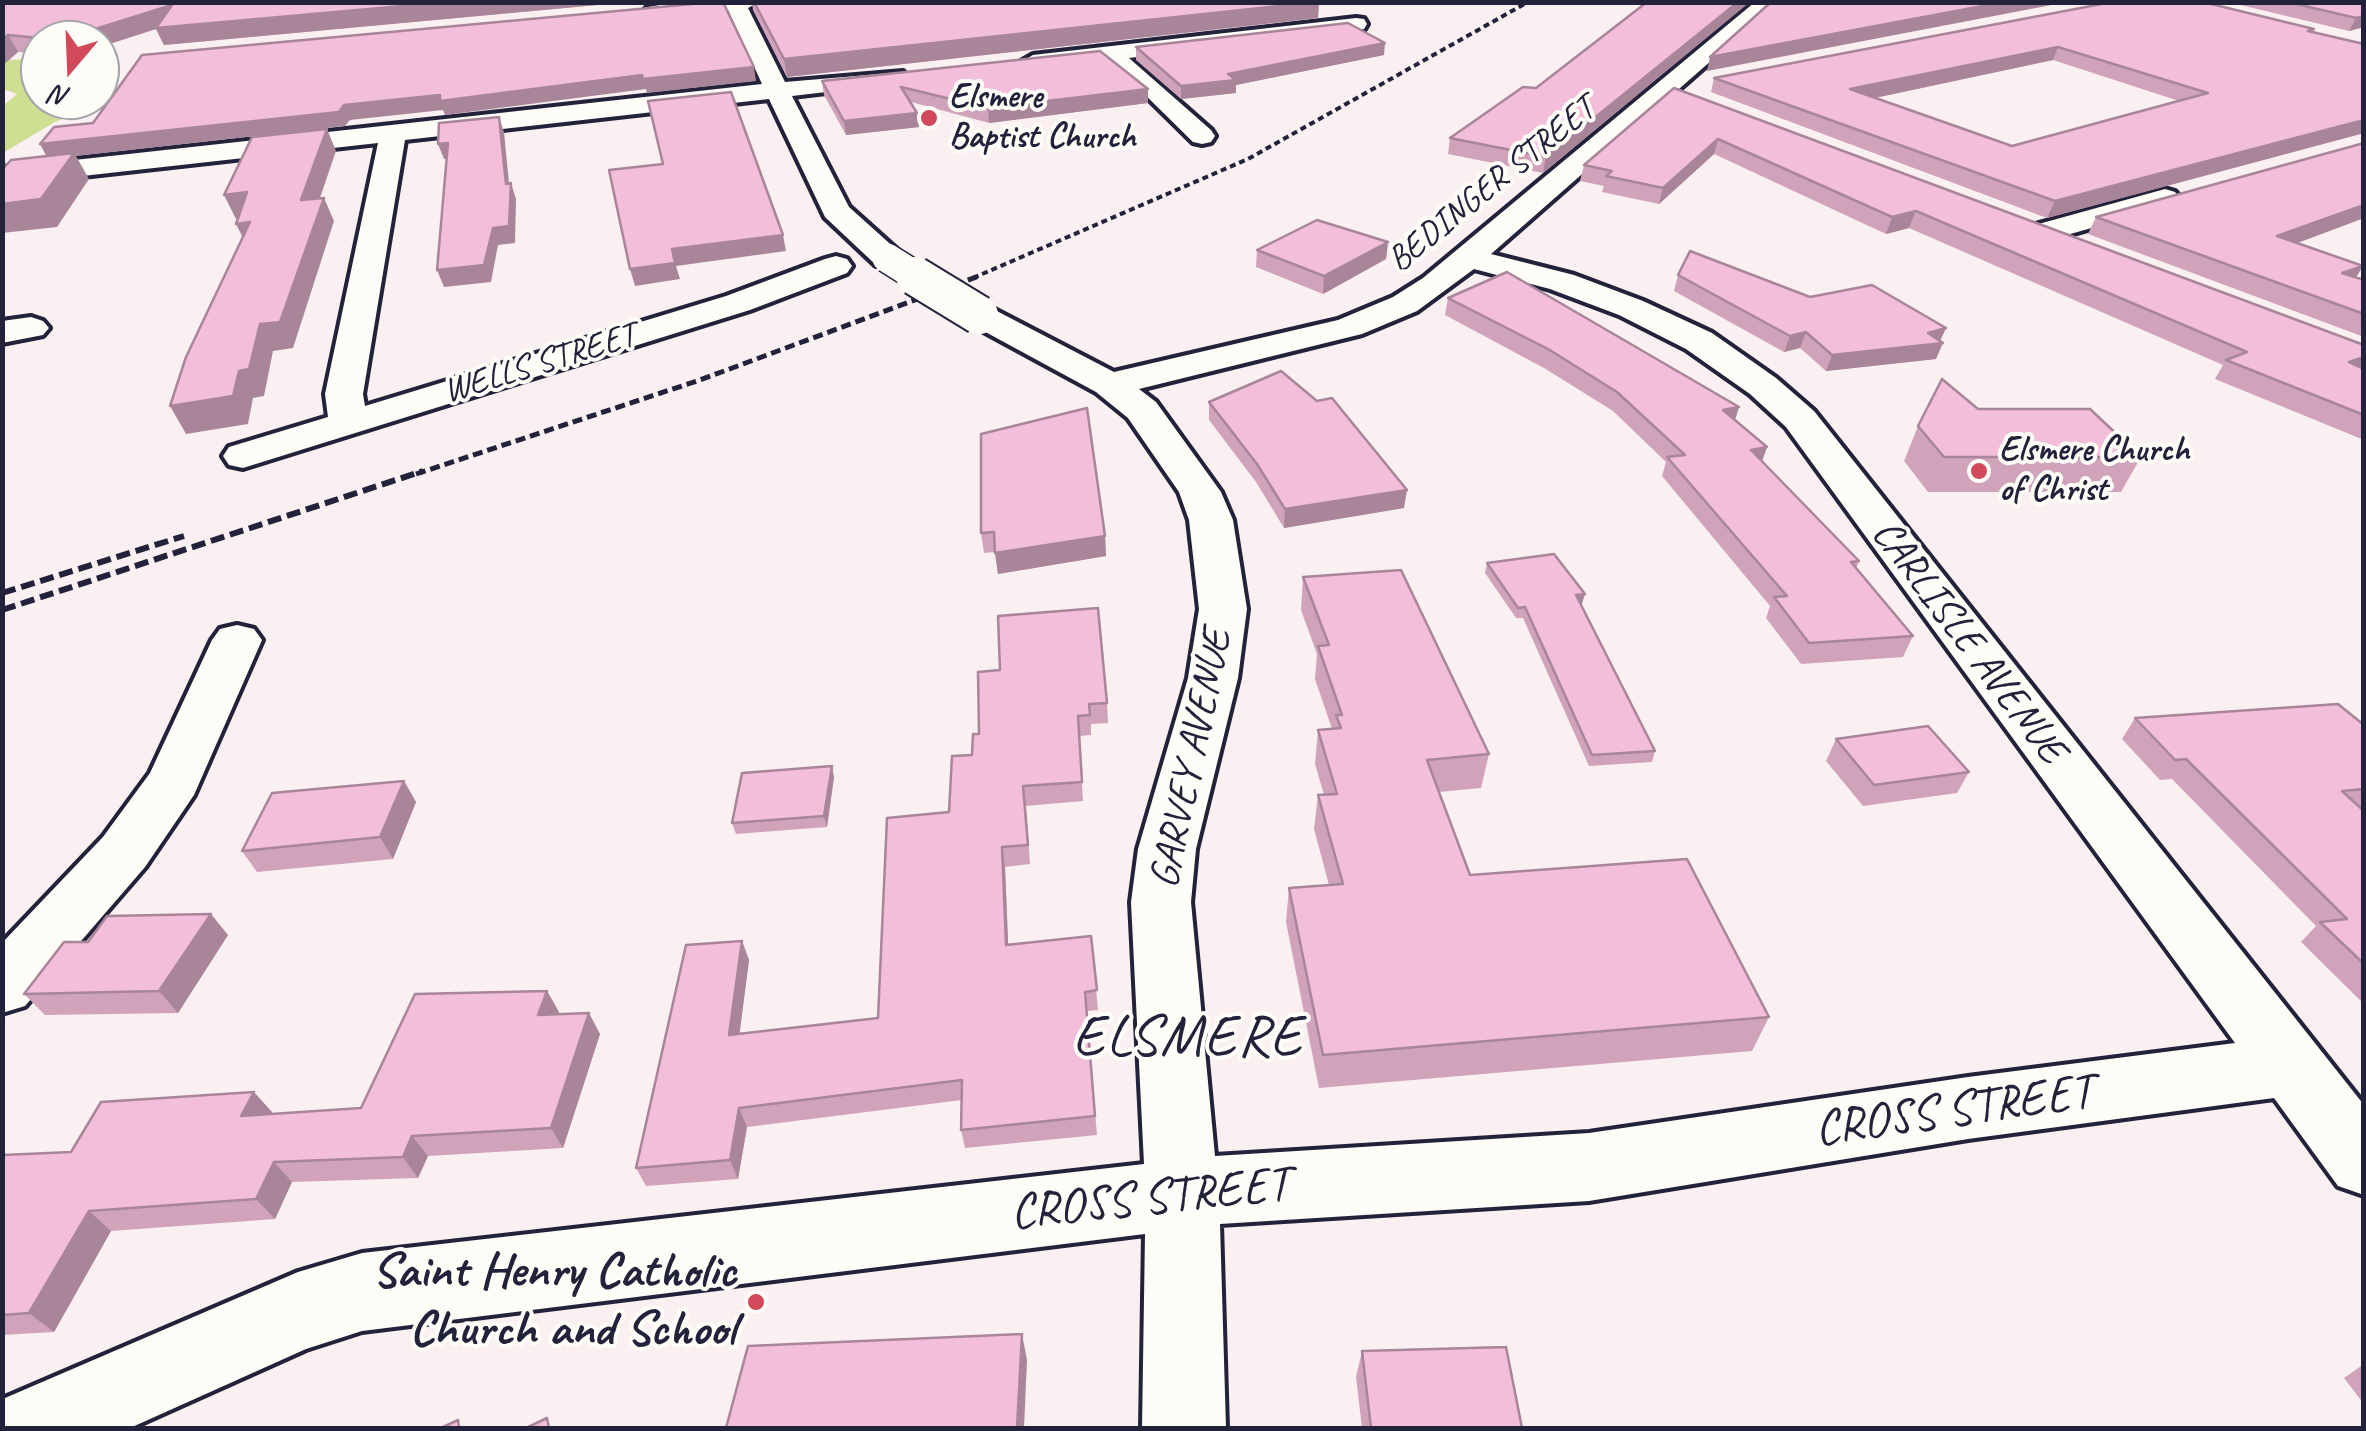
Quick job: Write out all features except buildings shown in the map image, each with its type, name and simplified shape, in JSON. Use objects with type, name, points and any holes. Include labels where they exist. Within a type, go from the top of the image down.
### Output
[{"type":"street","points":[[638,12],[749,2]]},
{"type":"street","name":"BEDINGER STREET","points":[[1109,384],[1350,327],[1406,304],[1694,90],[1768,2]]},
{"type":"street","name":"GARVEY AVENUE","points":[[735,3],[836,212],[887,258],[979,315],[1109,384],[1142,410],[1200,492],[1210,520],[1223,609],[1213,678],[1167,849],[1161,902],[1182,1194],[1184,1428]]},
{"type":"street","points":[[1010,64],[1356,24]]},
{"type":"street","points":[[1107,54],[1138,76],[1202,136]]},
{"type":"street","points":[[2,177],[913,75]]},
{"type":"street","points":[[348,423],[344,394],[393,133]]},
{"type":"street","points":[[2046,232],[2196,190]]},
{"type":"street","points":[[2011,218],[2099,252]]},
{"type":"street","name":"CARLISLE AVENUE","points":[[1468,257],[1562,282],[1700,342],[1763,386],[1800,420],[2364,1162]]},
{"type":"street","name":"WELLS STREET","points":[[243,456],[738,303],[836,266]]},
{"type":"street","points":[[2,987],[124,852],[174,781],[237,640]]},
{"type":"street","name":"CROSS STREET","points":[[34,1428],[298,1312],[362,1292],[1252,1186],[1589,1167],[1968,1108],[2290,1066]]},
{"type":"green space","points":[[3,60],[20,60],[20,120],[60,120],[3,153],[3,106],[17,94],[3,89]]},
{"type":"railway","points":[[973,278],[1248,159],[1528,2]]},
{"type":"railway","points":[[416,474],[700,380],[979,276]]},
{"type":"railway","points":[[2,610],[423,471]]},
{"type":"railway","points":[[2,593],[184,536]]},
{"type":"place","name":"Elsmere Baptist Church","points":[[929,118]]},
{"type":"place","name":"Elsmere Church of Christ","points":[[1979,471]]},
{"type":"place","name":"Saint Henry Catholic Church and School","points":[[756,1302]]},
{"type":"district","name":"ELSMERE","points":[[1188,1039]]}]
